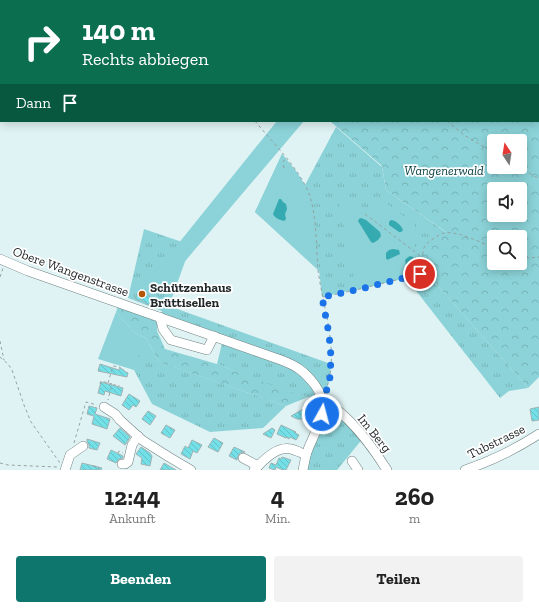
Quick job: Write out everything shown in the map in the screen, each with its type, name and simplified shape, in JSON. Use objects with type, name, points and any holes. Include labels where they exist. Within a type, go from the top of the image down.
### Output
[{"type":"street","name":"Obere Wangenstrasse","points":[[2,260],[28,271],[293,365],[308,377],[318,390],[322,400]]},
{"type":"street","points":[[160,317],[163,329],[171,340],[207,350],[214,336]]},
{"type":"street","points":[[303,470],[306,455],[322,417],[322,400]]},
{"type":"street","name":"Im Berg","points":[[322,400],[337,409],[364,437],[387,470]]},
{"type":"street","points":[[106,404],[119,418],[138,432],[167,460],[188,469]]},
{"type":"street","points":[[119,418],[125,411]]},
{"type":"street","points":[[122,464],[128,462],[130,444],[138,432]]},
{"type":"street","name":"Tubstrasse","points":[[465,470],[488,461],[539,434]]},
{"type":"street","points":[[62,467],[70,455],[83,446]]},
{"type":"street","points":[[243,458],[261,466],[266,458],[278,451],[289,449],[306,455]]},
{"type":"street","points":[[352,461],[358,470]]},
{"type":"path","points":[[255,122],[296,171],[307,190],[312,204],[322,297],[329,334],[331,357],[328,387],[322,400]]},
{"type":"path","points":[[448,122],[464,135],[487,149]]},
{"type":"path","points":[[284,168],[283,162],[286,158]]},
{"type":"path","points":[[527,172],[539,180]]},
{"type":"path","points":[[365,214],[423,258]]},
{"type":"path","points":[[322,297],[419,275],[423,270],[423,250],[426,244],[444,233],[466,237],[487,245]]},
{"type":"path","points":[[527,258],[539,257]]},
{"type":"path","points":[[0,278],[2,260]]},
{"type":"path","points":[[0,342],[4,360]]},
{"type":"path","points":[[0,357],[12,370],[31,422],[62,467]]},
{"type":"path","points":[[108,383],[113,366],[120,368]]},
{"type":"path","points":[[100,384],[101,381],[119,386]]},
{"type":"path","points":[[70,455],[86,402],[106,404],[112,384]]},
{"type":"path","points":[[0,463],[8,465],[62,467]]},
{"type":"path","points":[[93,466],[99,467],[98,470]]},
{"type":"green space","points":[[276,122],[303,122],[153,299],[141,290]]},
{"type":"green space","name":"Wangenerwald","points":[[331,122],[539,122],[539,377],[528,388],[423,269],[424,247],[433,239],[446,232],[386,190],[382,166]]},
{"type":"green space","points":[[336,127],[382,167],[386,190],[447,233],[439,235],[429,242],[424,248],[423,269],[528,388],[509,391],[500,398],[406,278],[322,297],[319,270],[255,212],[282,154],[305,185]]},
{"type":"green space","points":[[282,154],[299,176],[310,199],[314,216],[319,271],[255,212]]},
{"type":"green space","points":[[337,192],[363,213],[377,196],[415,225],[415,252],[423,258],[422,273],[356,290]]},
{"type":"green space","points":[[144,229],[191,245],[169,306],[331,364],[330,377],[325,394],[305,369],[161,315],[162,311],[128,298]]},
{"type":"green space","points":[[119,303],[157,316],[157,331],[165,349],[217,364],[285,390],[308,397],[286,406],[159,362],[146,338],[135,333],[116,312]]},
{"type":"green space","points":[[116,312],[135,333],[146,338],[159,362],[138,355],[134,370],[98,359]]},
{"type":"green space","points":[[223,339],[281,360],[316,387],[364,437],[337,470],[303,470],[322,414],[317,399],[292,393],[217,364]]},
{"type":"green space","points":[[137,354],[286,406],[263,428],[210,432],[152,404],[134,370]]},
{"type":"shaded area","points":[[279,199],[286,204],[286,219],[284,221],[276,218],[273,214]]},
{"type":"shaded area","points":[[361,218],[366,220],[380,232],[381,236],[378,240],[373,243],[371,242],[358,221]]},
{"type":"shaded area","points":[[391,220],[396,222],[401,227],[403,230],[401,232],[389,225]]},
{"type":"shaded area","points":[[393,249],[399,250],[400,254],[387,260],[386,253]]},
{"type":"shaded area","points":[[410,256],[413,257],[416,268],[415,271],[407,270],[405,260]]},
{"type":"building","name":"Schützenhaus Brüttisellen","points":[[141,290],[153,299],[148,305],[140,299],[139,301],[135,298]]},
{"type":"building","points":[[100,364],[119,370],[120,368],[128,373],[127,377],[98,371]]},
{"type":"building","points":[[101,382],[123,388],[121,396],[105,391],[104,395],[98,393]]},
{"type":"building","points":[[129,394],[140,401],[136,407],[133,405],[129,410],[122,405]]},
{"type":"building","points":[[89,406],[97,408],[95,414],[110,419],[107,429],[92,424],[94,416],[87,414]]},
{"type":"building","points":[[539,407],[539,420],[532,421],[530,409]]},
{"type":"building","points":[[305,408],[310,416],[305,419],[297,419],[291,416]]},
{"type":"building","points":[[148,411],[156,416],[150,425],[142,419]]},
{"type":"building","points":[[166,425],[175,430],[170,438],[161,433]]},
{"type":"building","points":[[281,425],[299,435],[296,440],[277,434]]},
{"type":"building","points":[[120,428],[130,437],[125,445],[113,436]]},
{"type":"building","points":[[272,428],[275,430],[271,438],[263,434]]},
{"type":"building","points":[[214,438],[223,443],[218,452],[208,447]]},
{"type":"building","points":[[87,439],[100,443],[97,450],[89,448]]},
{"type":"building","points":[[192,440],[202,445],[197,453],[193,451],[190,459],[181,454],[185,446],[188,448]]},
{"type":"building","points":[[141,447],[152,456],[150,466],[141,464],[142,458],[136,454]]},
{"type":"building","points":[[234,447],[245,452],[240,453],[237,460],[229,456]]},
{"type":"building","points":[[111,450],[123,456],[123,458],[119,459],[116,463],[107,459]]},
{"type":"building","points":[[282,457],[291,460],[286,470],[276,467],[275,470],[269,468],[271,463],[276,465],[279,458],[281,459]]},
{"type":"building","points":[[82,463],[102,468],[101,470],[80,470]]},
{"type":"building","points":[[164,463],[176,470],[160,470]]},
{"type":"place","name":"Schützenhaus Brüttisellen","points":[[142,294]]},
{"type":"route","points":[[322,414],[322,400],[328,387],[331,364],[331,345],[322,297],[420,274]]}]
